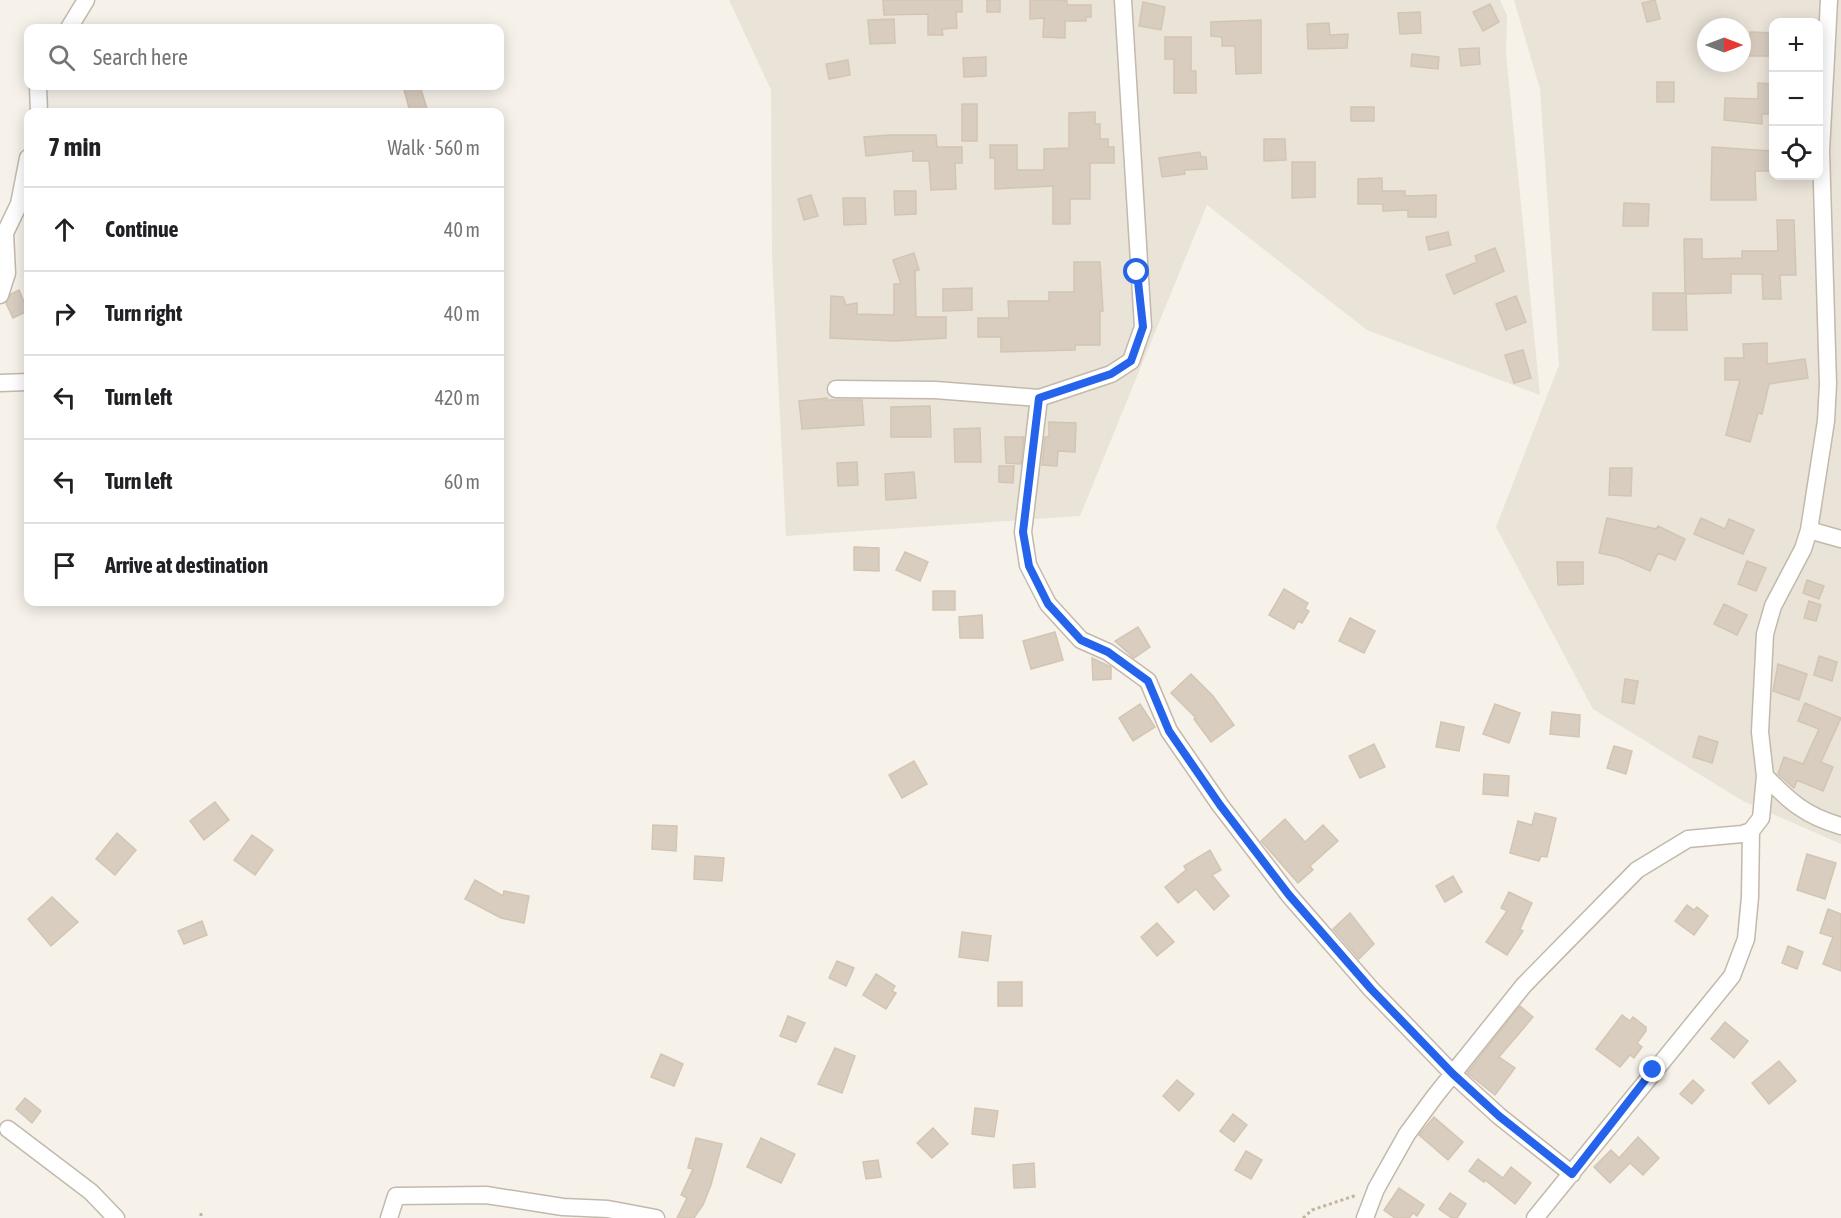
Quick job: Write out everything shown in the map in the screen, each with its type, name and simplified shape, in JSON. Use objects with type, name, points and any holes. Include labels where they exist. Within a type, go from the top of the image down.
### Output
[{"type":"street","points":[[71,24],[86,0]]},
{"type":"street","points":[[836,389],[945,390],[1039,398],[1111,374],[1131,361],[1143,327],[1137,272],[1135,190],[1122,0]]},
{"type":"street","points":[[1365,1218],[1376,1189],[1407,1134],[1453,1074],[1524,985],[1637,870],[1688,839],[1742,834],[1751,831],[1761,818],[1764,776],[1760,732],[1764,634],[1773,606],[1803,549],[1809,530],[1825,429],[1828,384],[1821,151],[1829,0]]},
{"type":"street","points":[[38,90],[39,108]]},
{"type":"street","points":[[0,295],[7,273],[5,233],[19,204],[24,178]]},
{"type":"street","points":[[0,383],[24,382]]},
{"type":"street","points":[[1039,398],[1023,532],[1029,566],[1048,604],[1081,640],[1108,652],[1148,681],[1169,731],[1220,805],[1289,895],[1371,989],[1453,1074],[1499,1116],[1572,1174]]},
{"type":"street","points":[[1809,530],[1841,539]]},
{"type":"street","points":[[1764,776],[1793,805],[1821,820],[1841,826]]},
{"type":"street","points":[[1535,1218],[1653,1070],[1732,976],[1746,939],[1750,897],[1751,831]]},
{"type":"street","points":[[8,1129],[91,1192],[116,1218]]},
{"type":"street","points":[[389,1218],[396,1196],[437,1194],[486,1195],[563,1207],[608,1209],[656,1218]]},
{"type":"path","points":[[1303,1218],[1312,1210],[1376,1189]]},
{"type":"shaded area","points":[[729,0],[1500,0],[1507,15],[1506,54],[1540,395],[1367,330],[1207,205],[1080,516],[786,536],[772,257],[771,90]]},
{"type":"shaded area","points":[[1514,0],[1841,0],[1841,844],[1743,801],[1593,709],[1496,527],[1559,365],[1540,89]]},
{"type":"building","points":[[883,0],[962,0],[962,12],[956,12],[957,28],[942,29],[943,35],[928,35],[928,14],[884,15]]},
{"type":"building","points":[[987,0],[1000,0],[1000,12],[987,12]]},
{"type":"building","points":[[1030,0],[1058,0],[1067,1],[1067,5],[1091,5],[1091,17],[1086,17],[1086,21],[1065,21],[1065,38],[1043,37],[1044,18],[1030,19]]},
{"type":"building","points":[[1655,0],[1660,19],[1647,22],[1642,3]]},
{"type":"building","points":[[1143,2],[1165,7],[1161,30],[1139,26]]},
{"type":"building","points":[[1490,4],[1499,22],[1483,31],[1473,12]]},
{"type":"building","points":[[1420,12],[1421,33],[1400,34],[1398,13]]},
{"type":"building","points":[[894,19],[895,43],[870,44],[868,20]]},
{"type":"building","points":[[1261,20],[1261,73],[1236,74],[1235,46],[1222,46],[1222,37],[1211,36],[1211,22]]},
{"type":"building","points":[[1329,23],[1330,35],[1348,34],[1347,48],[1308,49],[1307,24]]},
{"type":"building","points":[[1751,32],[1769,33],[1769,56],[1751,56]]},
{"type":"building","points":[[1165,37],[1191,37],[1191,71],[1196,71],[1196,93],[1174,93],[1174,59],[1165,59]]},
{"type":"building","points":[[1479,48],[1480,64],[1461,66],[1459,49]]},
{"type":"building","points":[[1412,54],[1439,57],[1438,69],[1411,66]]},
{"type":"building","points":[[986,57],[986,76],[964,77],[963,58]]},
{"type":"building","points":[[848,60],[850,75],[829,79],[826,64]]},
{"type":"building","points":[[1657,82],[1674,82],[1674,102],[1657,102]]},
{"type":"building","points":[[1758,83],[1769,84],[1769,114],[1762,114],[1762,124],[1724,120],[1725,98],[1758,99]]},
{"type":"building","points":[[404,90],[421,90],[427,108],[409,108]]},
{"type":"building","points":[[962,104],[977,104],[977,141],[962,141]]},
{"type":"building","points":[[1351,107],[1374,107],[1374,121],[1351,121]]},
{"type":"building","points":[[1095,112],[1095,124],[1100,124],[1100,139],[1108,139],[1108,147],[1114,147],[1114,163],[1090,163],[1090,199],[1070,199],[1070,224],[1053,224],[1053,186],[995,189],[995,158],[990,158],[990,145],[1017,145],[1017,170],[1044,170],[1044,149],[1069,148],[1069,113]]},
{"type":"building","points":[[936,135],[937,147],[962,147],[962,163],[955,163],[956,189],[931,190],[929,161],[913,161],[913,151],[866,156],[864,137]]},
{"type":"building","points":[[1264,139],[1285,139],[1286,160],[1264,161]]},
{"type":"building","points":[[1712,147],[1769,151],[1769,171],[1755,171],[1756,200],[1711,200]]},
{"type":"building","points":[[1200,152],[1201,157],[1206,157],[1207,169],[1184,170],[1185,174],[1162,177],[1159,158]]},
{"type":"building","points":[[1292,162],[1315,162],[1315,197],[1292,198]]},
{"type":"building","points":[[1382,178],[1382,191],[1405,191],[1405,196],[1436,195],[1436,217],[1408,217],[1408,210],[1383,211],[1383,204],[1358,204],[1358,179]]},
{"type":"building","points":[[894,191],[916,191],[916,214],[895,215]]},
{"type":"building","points":[[811,195],[818,216],[804,220],[798,199]]},
{"type":"building","points":[[843,198],[865,198],[866,224],[844,225]]},
{"type":"building","points":[[1624,203],[1649,204],[1648,226],[1623,226]]},
{"type":"building","points":[[1777,220],[1794,220],[1796,275],[1780,275],[1781,299],[1763,299],[1762,274],[1731,274],[1731,293],[1686,294],[1687,330],[1653,330],[1653,293],[1685,293],[1684,239],[1702,239],[1702,259],[1742,258],[1742,251],[1778,251]]},
{"type":"building","points":[[1448,232],[1451,245],[1429,250],[1426,237]]},
{"type":"building","points":[[1495,248],[1504,271],[1454,294],[1446,275],[1477,262],[1475,256]]},
{"type":"building","points":[[914,253],[919,270],[915,271],[916,317],[946,317],[946,338],[895,341],[830,338],[831,296],[843,297],[846,305],[857,303],[857,314],[894,315],[894,284],[901,284],[893,260]]},
{"type":"building","points":[[1074,262],[1100,262],[1103,311],[1100,311],[1100,345],[1075,345],[1075,350],[1001,352],[1001,337],[978,337],[978,318],[1009,318],[1008,301],[1049,301],[1049,292],[1074,292]]},
{"type":"building","points":[[972,288],[972,310],[943,311],[943,289]]},
{"type":"building","points":[[19,290],[24,302],[24,313],[13,318],[6,303],[11,294]]},
{"type":"building","points":[[1516,296],[1526,322],[1506,330],[1496,304]]},
{"type":"building","points":[[1767,343],[1767,364],[1805,359],[1808,378],[1769,384],[1762,414],[1758,413],[1750,442],[1726,435],[1740,380],[1725,380],[1725,358],[1744,358],[1743,344]]},
{"type":"building","points":[[1523,350],[1531,378],[1514,383],[1505,355]]},
{"type":"building","points":[[827,398],[827,400],[862,400],[864,425],[802,429],[799,401]]},
{"type":"building","points":[[930,406],[931,437],[891,437],[891,407]]},
{"type":"building","points":[[1049,422],[1076,423],[1075,452],[1058,451],[1057,466],[1042,465],[1045,437],[1049,437]]},
{"type":"building","points":[[980,428],[981,462],[955,462],[954,429]]},
{"type":"building","points":[[1005,437],[1024,437],[1021,464],[1006,463]]},
{"type":"building","points":[[857,462],[858,485],[838,486],[837,463]]},
{"type":"building","points":[[999,466],[1014,466],[1013,483],[999,482]]},
{"type":"building","points":[[1610,468],[1632,468],[1631,496],[1609,495]]},
{"type":"building","points":[[914,472],[916,498],[886,500],[885,474]]},
{"type":"building","points":[[1607,518],[1656,529],[1658,526],[1685,539],[1675,560],[1658,553],[1650,571],[1618,557],[1599,553]]},
{"type":"building","points":[[1701,518],[1725,529],[1729,519],[1754,530],[1743,554],[1694,534]]},
{"type":"building","points":[[854,547],[879,548],[879,571],[854,570]]},
{"type":"building","points":[[905,552],[928,562],[920,581],[896,570]]},
{"type":"building","points":[[1747,561],[1766,568],[1756,591],[1738,584]]},
{"type":"building","points":[[1557,562],[1583,562],[1583,584],[1558,585]]},
{"type":"building","points":[[1807,580],[1824,586],[1819,599],[1803,593]]},
{"type":"building","points":[[1284,589],[1308,603],[1305,609],[1309,611],[1302,623],[1298,621],[1294,629],[1269,615]]},
{"type":"building","points":[[933,591],[955,591],[955,610],[933,610]]},
{"type":"building","points":[[1809,601],[1821,605],[1816,621],[1804,618]]},
{"type":"building","points":[[1724,604],[1747,615],[1737,635],[1714,624]]},
{"type":"building","points":[[982,615],[983,638],[960,638],[959,617]]},
{"type":"building","points":[[1350,618],[1375,631],[1364,653],[1339,641]]},
{"type":"building","points":[[1138,627],[1150,647],[1134,658],[1115,641]]},
{"type":"building","points":[[1055,632],[1063,660],[1031,669],[1023,641]]},
{"type":"building","points":[[1819,656],[1837,662],[1832,681],[1814,675]]},
{"type":"building","points":[[1092,658],[1111,667],[1111,679],[1093,680]]},
{"type":"building","points":[[1778,664],[1807,674],[1799,700],[1773,691]]},
{"type":"building","points":[[1191,674],[1213,696],[1234,725],[1211,742],[1194,719],[1196,718],[1171,693]]},
{"type":"building","points":[[1625,679],[1638,681],[1634,704],[1622,702]]},
{"type":"building","points":[[1805,703],[1841,718],[1821,762],[1833,767],[1823,791],[1797,780],[1794,788],[1778,774],[1784,757],[1803,764],[1819,729],[1798,721]]},
{"type":"building","points":[[1140,704],[1155,727],[1133,741],[1119,718]]},
{"type":"building","points":[[1495,704],[1520,713],[1509,743],[1483,734]]},
{"type":"building","points":[[1552,712],[1580,715],[1579,737],[1550,734]]},
{"type":"building","points":[[1441,722],[1464,727],[1459,751],[1436,747]]},
{"type":"building","points":[[1699,736],[1718,742],[1712,763],[1693,757]]},
{"type":"building","points":[[1374,744],[1385,767],[1360,778],[1349,756]]},
{"type":"building","points":[[1614,746],[1632,751],[1626,774],[1607,768]]},
{"type":"building","points":[[914,761],[927,784],[902,798],[889,775]]},
{"type":"building","points":[[1484,774],[1509,776],[1508,796],[1483,794]]},
{"type":"building","points":[[215,802],[229,820],[204,840],[190,821]]},
{"type":"building","points":[[1535,813],[1556,818],[1547,857],[1541,856],[1539,861],[1510,853],[1518,821],[1532,825]]},
{"type":"building","points":[[1285,819],[1305,842],[1323,825],[1338,841],[1310,866],[1313,870],[1298,883],[1261,841]]},
{"type":"building","points":[[653,825],[677,826],[676,851],[652,849]]},
{"type":"building","points":[[117,833],[136,850],[115,875],[96,859]]},
{"type":"building","points":[[252,835],[273,850],[255,875],[234,860]]},
{"type":"building","points":[[1210,850],[1221,870],[1212,875],[1229,896],[1214,910],[1196,889],[1178,903],[1165,887],[1186,870],[1184,866]]},
{"type":"building","points":[[1807,854],[1836,863],[1825,899],[1797,890]]},
{"type":"building","points":[[695,856],[724,858],[722,881],[694,879]]},
{"type":"building","points":[[1453,876],[1462,892],[1445,902],[1436,886]]},
{"type":"building","points":[[475,880],[503,896],[504,891],[529,896],[524,923],[501,918],[465,899]]},
{"type":"building","points":[[1509,892],[1532,903],[1520,929],[1523,931],[1507,955],[1486,942],[1507,911],[1501,908]]},
{"type":"building","points":[[52,897],[78,922],[51,946],[28,919]]},
{"type":"building","points":[[1687,905],[1694,910],[1697,907],[1708,916],[1694,935],[1675,921]]},
{"type":"building","points":[[1828,909],[1841,914],[1841,971],[1823,964],[1833,937],[1820,933]]},
{"type":"building","points":[[1350,913],[1374,944],[1359,959],[1333,929]]},
{"type":"building","points":[[202,921],[207,935],[184,944],[178,931]]},
{"type":"building","points":[[1157,923],[1174,942],[1157,956],[1141,937]]},
{"type":"building","points":[[962,932],[991,936],[988,961],[959,957]]},
{"type":"building","points":[[1788,946],[1803,952],[1797,969],[1782,963]]},
{"type":"building","points":[[837,961],[854,968],[846,986],[829,978]]},
{"type":"building","points":[[876,974],[895,986],[892,991],[896,993],[886,1009],[863,995]]},
{"type":"building","points":[[998,982],[1022,982],[1022,1006],[998,1006]]},
{"type":"building","points":[[1520,1006],[1533,1017],[1499,1057],[1515,1068],[1495,1095],[1467,1073]]},
{"type":"building","points":[[1622,1015],[1630,1021],[1633,1017],[1646,1027],[1646,1031],[1637,1043],[1642,1047],[1634,1058],[1630,1055],[1620,1067],[1596,1049]]},
{"type":"building","points":[[788,1016],[805,1023],[796,1042],[780,1036]]},
{"type":"building","points":[[1725,1022],[1748,1041],[1734,1058],[1711,1039]]},
{"type":"building","points":[[835,1048],[855,1056],[842,1093],[818,1084]]},
{"type":"building","points":[[661,1054],[683,1064],[674,1086],[651,1077]]},
{"type":"building","points":[[1779,1061],[1796,1081],[1769,1104],[1752,1083]]},
{"type":"building","points":[[1177,1080],[1194,1094],[1179,1111],[1163,1096]]},
{"type":"building","points":[[1693,1080],[1704,1090],[1692,1104],[1680,1094]]},
{"type":"building","points":[[25,1098],[41,1111],[32,1123],[16,1109]]},
{"type":"building","points":[[975,1108],[998,1111],[994,1137],[972,1134]]},
{"type":"building","points":[[1233,1114],[1247,1125],[1234,1142],[1220,1131]]},
{"type":"building","points":[[1434,1117],[1463,1142],[1448,1160],[1419,1135]]},
{"type":"building","points":[[933,1128],[948,1144],[932,1158],[917,1143]]},
{"type":"building","points":[[1638,1137],[1659,1158],[1643,1175],[1630,1163],[1610,1183],[1594,1167],[1611,1150],[1619,1158]]},
{"type":"building","points":[[696,1138],[722,1144],[703,1205],[694,1218],[677,1218],[687,1198],[681,1195],[693,1169],[688,1168]]},
{"type":"building","points":[[761,1138],[795,1154],[781,1183],[747,1167]]},
{"type":"building","points":[[1246,1151],[1262,1160],[1251,1179],[1235,1170]]},
{"type":"building","points":[[1478,1159],[1503,1178],[1511,1167],[1531,1183],[1515,1204],[1485,1180],[1484,1182],[1469,1171]]},
{"type":"building","points":[[878,1160],[881,1177],[866,1179],[863,1162]]},
{"type":"building","points":[[1034,1163],[1035,1187],[1014,1188],[1013,1165]]},
{"type":"building","points":[[1399,1188],[1424,1205],[1417,1216],[1413,1213],[1409,1218],[1395,1218],[1384,1210]]},
{"type":"building","points":[[1450,1193],[1466,1204],[1457,1218],[1452,1218],[1439,1209]]},
{"type":"route","points":[[1137,272],[1143,327],[1131,361],[1111,374],[1070,390],[1039,398],[1023,532],[1029,566],[1048,604],[1081,640],[1108,652],[1148,681],[1169,731],[1220,805],[1289,895],[1371,989],[1453,1074],[1499,1116],[1572,1174],[1653,1070]]}]
